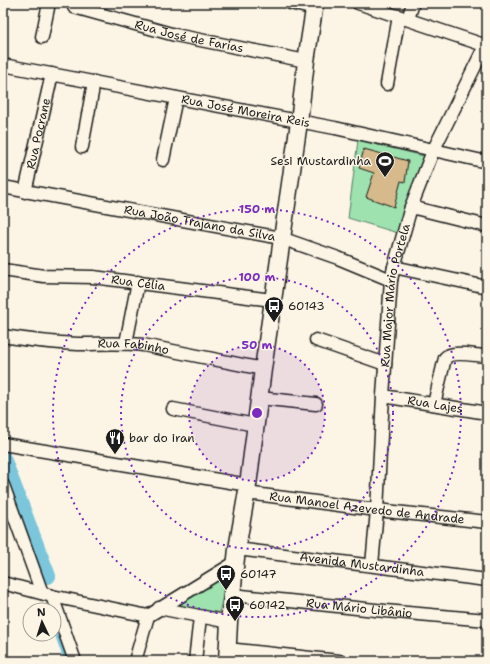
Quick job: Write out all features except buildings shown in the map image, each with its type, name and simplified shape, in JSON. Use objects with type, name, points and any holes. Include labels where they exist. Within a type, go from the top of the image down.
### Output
[{"type":"main road","points":[[227,655],[236,555],[247,489],[272,300],[315,6]]},
{"type":"street","points":[[42,37],[50,3]]},
{"type":"street","points":[[290,3],[315,6]]},
{"type":"street","points":[[358,3],[486,44]]},
{"type":"street","points":[[386,84],[403,18],[413,3]]},
{"type":"street","name":"Rua José de Farias","points":[[74,7],[175,35],[306,61]]},
{"type":"street","name":"Rua Major Mário Portela","points":[[372,565],[377,510],[383,396],[394,267],[411,207],[433,151],[486,44]]},
{"type":"street","name":"Rua José Moreira Reis","points":[[3,65],[343,130],[487,162]]},
{"type":"street","name":"Rua Pocrane","points":[[25,192],[52,74]]},
{"type":"street","points":[[82,147],[94,82]]},
{"type":"street","points":[[163,160],[176,98]]},
{"type":"street","name":"Rua João Trajano da Silva","points":[[3,187],[281,238],[338,258],[392,280]]},
{"type":"street","points":[[411,207],[487,226]]},
{"type":"street","points":[[394,267],[487,288]]},
{"type":"street","name":"Rua Célia","points":[[3,270],[44,276],[93,277],[138,282],[272,300]]},
{"type":"street","points":[[126,343],[138,282]]},
{"type":"street","name":"Rua Fabinho","points":[[3,336],[43,342],[77,344],[143,344],[263,369]]},
{"type":"street","points":[[316,340],[386,364]]},
{"type":"street","points":[[434,404],[447,355],[487,356]]},
{"type":"street","name":"Rua Lajes","points":[[383,396],[487,413]]},
{"type":"street","points":[[259,398],[316,404]]},
{"type":"street","points":[[173,409],[255,425]]},
{"type":"street","name":"Rua Manoel Azevedo de Andrade","points":[[3,444],[247,489],[377,510],[487,522]]},
{"type":"street","points":[[3,485],[75,661]]},
{"type":"street","points":[[136,661],[148,616],[236,555]]},
{"type":"street","name":"Avenida Mustardinha","points":[[236,555],[372,565],[487,580]]},
{"type":"street","points":[[3,582],[47,594],[148,616]]},
{"type":"street","name":"Rua Mário Libânio","points":[[232,595],[385,612],[487,620]]},
{"type":"street","points":[[159,608],[229,622]]},
{"type":"street","points":[[195,661],[200,616]]},
{"type":"street","points":[[227,655],[339,661]]},
{"type":"green space","name":"Sesi Mustardinha","points":[[358,140],[424,156],[419,168],[401,234],[348,218]]},
{"type":"green space","points":[[219,579],[223,582],[223,595],[217,614],[177,608],[176,602]]},
{"type":"waterway","points":[[3,458],[48,576]]},
{"type":"waterway","points":[[62,640],[67,655]]},
{"type":"place","name":"Sesi Mustardinha","points":[[385,178]]},
{"type":"place","name":"60143","points":[[274,323]]},
{"type":"place","name":"bar do iran","points":[[115,455]]},
{"type":"place","name":"60147","points":[[226,591]]},
{"type":"place","name":"60142","points":[[235,622]]}]
